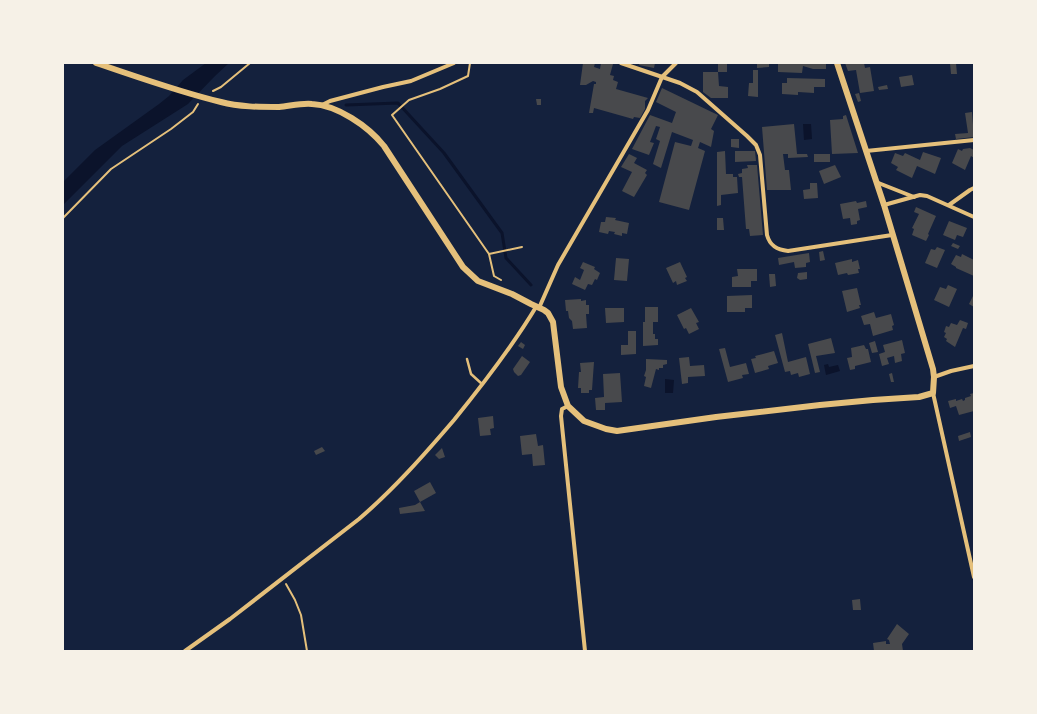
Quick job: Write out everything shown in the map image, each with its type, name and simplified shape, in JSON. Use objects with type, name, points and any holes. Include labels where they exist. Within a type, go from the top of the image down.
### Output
[{"type":"street","points":[[96,63],[222,103],[261,107],[326,104],[383,87],[411,81],[454,63]]},
{"type":"street","points":[[621,63],[680,82],[697,92],[747,136],[759,150],[767,235],[769,242],[774,247],[781,251],[788,251],[892,235]]},
{"type":"street","points":[[185,651],[230,619],[360,519],[377,504],[430,447],[483,385],[508,351],[537,307],[558,264],[648,110],[662,77],[676,63]]},
{"type":"street","points":[[837,63],[884,205],[934,377],[933,393],[974,575]]},
{"type":"street","points":[[326,104],[361,124],[377,137],[463,267],[478,281],[506,292],[548,313],[553,322],[561,387],[568,406],[584,421],[594,426],[606,430],[617,431],[716,417],[820,405],[919,397],[933,393]]},
{"type":"street","points":[[866,150],[974,140]]},
{"type":"street","points":[[876,182],[914,197]]},
{"type":"street","points":[[949,205],[974,188]]},
{"type":"street","points":[[884,205],[914,197],[927,196],[974,217]]},
{"type":"street","points":[[934,377],[951,371],[974,366]]},
{"type":"street","points":[[568,406],[562,409],[561,416],[586,651]]},
{"type":"lane","points":[[467,359],[471,374],[483,385]]},
{"type":"path","points":[[63,218],[111,169],[171,129],[193,112],[203,97],[222,87],[250,63]]},
{"type":"path","points":[[470,63],[468,76],[440,90],[410,100],[392,115],[489,254],[494,276],[508,284],[506,292]]},
{"type":"path","points":[[489,254],[522,246]]},
{"type":"path","points":[[283,578],[295,600],[301,616],[307,651]]},
{"type":"water","points":[[206,63],[229,63],[188,104],[122,146],[63,205],[63,182],[95,150],[159,104],[169,96],[183,80]]},
{"type":"water","points":[[803,124],[811,124],[812,139],[804,140]]},
{"type":"water","points":[[828,364],[829,367],[838,365],[840,371],[826,375],[824,365]]},
{"type":"water","points":[[665,379],[674,380],[673,393],[665,393]]},
{"type":"building","points":[[583,63],[595,63],[594,67],[600,69],[601,63],[613,64],[610,75],[614,76],[613,80],[618,82],[616,89],[648,98],[645,101],[645,109],[640,118],[634,117],[633,119],[594,108],[593,113],[589,113],[594,84],[596,84],[596,82],[593,81],[586,85],[580,85]]},
{"type":"building","points":[[640,63],[655,63],[654,68],[639,65]]},
{"type":"building","points":[[718,63],[727,63],[727,72],[718,72]]},
{"type":"building","points":[[757,63],[769,63],[769,67],[757,68]]},
{"type":"building","points":[[778,63],[826,63],[826,69],[813,69],[803,66],[802,73],[778,72]]},
{"type":"building","points":[[845,63],[864,63],[865,68],[870,67],[874,91],[860,93],[856,70],[848,71]]},
{"type":"building","points":[[950,63],[956,63],[957,74],[951,74]]},
{"type":"building","points":[[753,70],[758,70],[758,97],[748,96],[749,83],[753,83]]},
{"type":"building","points":[[703,72],[718,72],[719,86],[728,87],[728,98],[711,98],[703,92]]},
{"type":"building","points":[[912,75],[914,85],[901,87],[899,77]]},
{"type":"building","points":[[787,78],[825,79],[825,87],[814,87],[814,93],[798,92],[798,95],[782,94],[782,83],[787,83]]},
{"type":"building","points":[[887,85],[888,89],[879,90],[878,87]]},
{"type":"building","points":[[662,88],[718,115],[711,129],[714,131],[711,147],[700,142],[698,148],[705,151],[689,210],[659,202],[675,142],[691,146],[693,140],[672,132],[661,168],[653,164],[660,141],[656,139],[660,127],[656,126],[650,142],[654,143],[649,155],[632,149],[650,115],[672,123],[676,112],[656,102]]},
{"type":"building","points":[[859,93],[861,101],[858,102],[855,94]]},
{"type":"building","points":[[536,99],[541,99],[541,105],[537,105]]},
{"type":"building","points":[[972,112],[974,137],[956,139],[955,134],[968,133],[965,113]]},
{"type":"building","points":[[846,115],[858,153],[832,154],[830,120],[843,119],[843,116]]},
{"type":"building","points":[[794,124],[797,154],[807,154],[808,157],[788,158],[788,154],[783,154],[785,170],[789,170],[791,190],[767,190],[762,127]]},
{"type":"building","points":[[731,139],[739,139],[739,148],[731,147]]},
{"type":"building","points":[[970,148],[974,150],[974,158],[971,156],[965,170],[952,163],[958,149],[962,151],[963,149]]},
{"type":"building","points":[[725,151],[726,174],[733,174],[733,177],[737,177],[738,193],[721,195],[721,205],[717,206],[717,152]]},
{"type":"building","points":[[735,151],[755,151],[756,161],[735,162]]},
{"type":"building","points":[[923,152],[941,158],[935,174],[917,166],[912,178],[896,170],[898,167],[891,163],[895,153],[903,156],[905,153],[920,160]]},
{"type":"building","points":[[629,154],[637,158],[634,163],[647,170],[645,173],[647,175],[634,197],[622,191],[632,172],[621,167]]},
{"type":"building","points":[[814,154],[830,154],[830,162],[814,162]]},
{"type":"building","points":[[747,165],[757,165],[763,235],[750,236],[749,229],[746,229],[742,177],[739,177],[738,174],[742,173],[742,169],[748,168]]},
{"type":"building","points":[[835,165],[841,177],[824,184],[819,171]]},
{"type":"building","points":[[810,183],[817,183],[818,198],[804,199],[803,190],[810,189]]},
{"type":"building","points":[[856,201],[857,203],[866,201],[867,207],[858,209],[860,220],[857,221],[857,224],[851,225],[850,218],[843,219],[840,204]]},
{"type":"building","points":[[916,207],[936,216],[926,241],[912,235],[914,229],[912,228],[919,214],[914,212]]},
{"type":"building","points":[[606,217],[616,218],[615,220],[629,223],[627,234],[622,233],[622,236],[614,234],[615,232],[609,231],[608,234],[599,232],[601,222],[605,222]]},
{"type":"building","points":[[717,218],[723,218],[724,230],[717,230]]},
{"type":"building","points":[[949,221],[967,228],[963,237],[957,235],[955,240],[943,235]]},
{"type":"building","points":[[953,243],[960,246],[958,249],[951,246]]},
{"type":"building","points":[[937,247],[945,250],[937,268],[925,263],[931,249],[935,250]]},
{"type":"building","points":[[823,251],[825,260],[820,261],[819,252]]},
{"type":"building","points":[[809,253],[810,262],[806,263],[806,267],[795,268],[794,262],[779,265],[778,258]]},
{"type":"building","points":[[962,254],[974,260],[974,276],[956,268],[951,264],[956,255],[961,257]]},
{"type":"building","points":[[616,258],[629,259],[627,281],[614,280]]},
{"type":"building","points":[[852,259],[852,262],[858,260],[860,269],[858,269],[859,273],[838,275],[835,263]]},
{"type":"building","points":[[583,262],[595,267],[594,269],[600,273],[597,280],[595,279],[592,285],[588,284],[585,290],[572,284],[575,277],[580,280],[584,270],[580,268]]},
{"type":"building","points":[[680,262],[687,277],[685,278],[687,281],[677,285],[676,281],[673,283],[666,268]]},
{"type":"building","points":[[737,269],[757,269],[757,281],[751,281],[751,287],[732,287],[732,277],[738,276]]},
{"type":"building","points":[[807,272],[807,279],[800,280],[797,278],[798,273]]},
{"type":"building","points":[[769,274],[775,274],[776,286],[770,287]]},
{"type":"building","points":[[948,285],[957,289],[949,307],[934,300],[940,287],[946,289]]},
{"type":"building","points":[[857,288],[861,305],[859,305],[860,308],[847,312],[842,291]]},
{"type":"building","points":[[752,295],[752,308],[745,308],[745,312],[727,312],[727,296]]},
{"type":"building","points":[[974,296],[974,307],[969,304]]},
{"type":"building","points":[[581,299],[581,301],[586,300],[586,305],[589,305],[589,314],[586,314],[587,328],[573,329],[572,321],[569,318],[568,311],[566,311],[565,300]]},
{"type":"building","points":[[645,307],[658,307],[658,322],[653,322],[653,334],[655,334],[655,339],[658,339],[658,345],[643,346],[643,322],[645,322]]},
{"type":"building","points":[[605,308],[624,308],[624,322],[606,323]]},
{"type":"building","points":[[691,308],[699,322],[696,323],[699,329],[689,334],[686,328],[684,329],[677,315]]},
{"type":"building","points":[[874,312],[876,318],[891,314],[894,325],[892,326],[893,330],[873,336],[870,324],[864,325],[861,316]]},
{"type":"building","points":[[960,320],[968,323],[966,329],[963,328],[955,347],[946,341],[947,339],[944,337],[946,333],[944,332],[946,326],[949,327],[951,323],[957,325]]},
{"type":"building","points":[[628,331],[636,331],[636,354],[621,355],[621,345],[628,345]]},
{"type":"building","points":[[782,333],[788,362],[806,357],[810,374],[799,377],[798,373],[791,375],[790,371],[785,372],[775,335]]},
{"type":"building","points":[[831,338],[835,353],[816,356],[820,372],[815,373],[808,344]]},
{"type":"building","points":[[902,340],[905,353],[901,354],[902,361],[895,363],[894,356],[887,358],[889,364],[882,366],[879,354],[885,352],[883,345]]},
{"type":"building","points":[[875,341],[878,352],[872,353],[869,343]]},
{"type":"building","points":[[521,342],[525,345],[523,349],[518,346]]},
{"type":"building","points":[[864,345],[866,349],[868,349],[871,362],[855,366],[855,369],[850,370],[847,358],[852,357],[851,348]]},
{"type":"building","points":[[725,348],[730,367],[746,363],[749,374],[742,375],[743,378],[728,382],[719,349]]},
{"type":"building","points":[[774,351],[778,363],[768,366],[769,369],[755,373],[751,359],[756,358],[755,356]]},
{"type":"building","points":[[522,356],[530,362],[521,375],[518,376],[513,369]]},
{"type":"building","points":[[689,357],[690,366],[704,365],[705,376],[688,377],[688,383],[682,384],[679,358]]},
{"type":"building","points":[[646,359],[667,360],[667,364],[663,365],[663,368],[659,368],[659,370],[656,369],[651,388],[644,386],[646,377],[644,376],[646,370]]},
{"type":"building","points":[[594,362],[592,390],[589,390],[589,393],[581,393],[581,388],[578,388],[579,372],[581,372],[580,363]]},
{"type":"building","points":[[620,373],[622,402],[605,403],[605,410],[596,410],[595,398],[604,397],[603,374]]},
{"type":"building","points":[[892,373],[894,382],[891,382],[889,374]]},
{"type":"building","points":[[974,393],[974,411],[959,415],[956,406],[950,408],[948,401],[962,399],[963,401],[965,398],[971,396],[970,394]]},
{"type":"building","points":[[493,416],[494,428],[490,429],[491,435],[480,436],[478,418]]},
{"type":"building","points":[[970,432],[971,437],[959,441],[958,436]]},
{"type":"building","points":[[536,434],[538,446],[543,445],[545,465],[533,466],[532,454],[522,455],[520,436]]},
{"type":"building","points":[[322,447],[325,451],[316,455],[314,451]]},
{"type":"building","points":[[442,448],[445,457],[439,459],[435,455]]},
{"type":"building","points":[[430,482],[436,493],[420,502],[414,491]]},
{"type":"building","points":[[420,502],[425,511],[400,514],[399,508],[415,505]]},
{"type":"building","points":[[860,599],[861,610],[853,610],[852,600]]},
{"type":"building","points":[[897,624],[909,634],[902,644],[903,651],[874,651],[873,643],[886,641],[886,644],[890,644],[889,640],[887,639]]},
{"type":"waterway","points":[[346,105],[398,103],[444,153],[502,233],[506,258],[531,285]]}]
